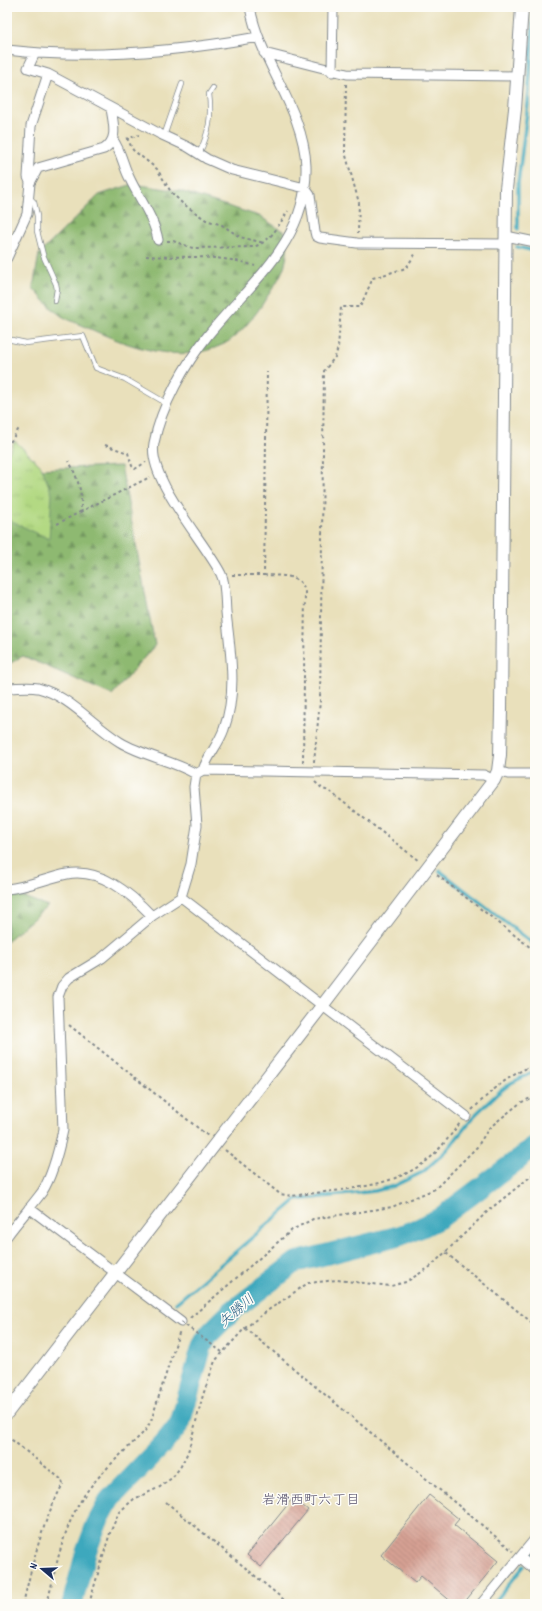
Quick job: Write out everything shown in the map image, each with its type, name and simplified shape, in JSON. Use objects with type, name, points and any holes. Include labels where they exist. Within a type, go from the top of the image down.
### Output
[{"type":"street","points":[[7,1236],[42,1191],[50,1175],[62,1136],[60,1024],[58,997],[62,986],[68,978],[102,958],[152,916],[173,904],[181,897],[191,864],[197,825],[194,787],[199,772],[224,732],[229,712],[232,688],[222,575],[172,499],[155,460],[154,443],[166,403],[208,335],[265,270],[289,239],[298,219],[305,188],[306,165],[302,138],[295,117],[264,53],[250,7]]},
{"type":"street","points":[[332,72],[334,7]]},
{"type":"street","points":[[7,1413],[322,1006],[496,776],[501,710],[506,189],[518,76],[522,7]]},
{"type":"street","points":[[7,50],[35,53],[111,55],[168,51],[258,37]]},
{"type":"street","points":[[35,53],[28,68],[48,74],[164,136],[188,147],[207,159],[232,170],[305,188],[310,194],[316,236],[324,240],[357,242],[506,240],[535,242]]},
{"type":"street","points":[[264,53],[332,72],[347,74],[518,76]]},
{"type":"street","points":[[7,258],[27,214],[30,198],[30,183],[28,177],[31,126],[48,74]]},
{"type":"street","points":[[111,108],[114,140],[118,147],[120,159],[162,240]]},
{"type":"street","points":[[30,183],[38,168],[104,149],[114,140]]},
{"type":"street","points":[[7,688],[31,687],[48,691],[61,698],[119,742],[199,772],[303,772],[496,776],[508,774],[535,774]]},
{"type":"street","points":[[7,889],[67,874],[83,872],[100,877],[115,885],[139,903],[152,916]]},
{"type":"street","points":[[181,897],[466,1116]]},
{"type":"street","points":[[29,1208],[182,1323]]},
{"type":"street","points":[[481,1604],[535,1539]]},
{"type":"street","points":[[520,1557],[535,1570]]},
{"type":"lane","points":[[164,136],[182,84]]},
{"type":"lane","points":[[199,154],[208,133],[211,111],[209,94],[214,88]]},
{"type":"lane","points":[[30,198],[34,202],[37,216],[37,231],[43,255],[56,284],[57,289],[55,301]]},
{"type":"lane","points":[[7,339],[26,343],[83,336],[96,368],[125,380],[166,403]]},
{"type":"path","points":[[347,74],[345,152],[359,203],[357,242]]},
{"type":"path","points":[[127,138],[133,150],[156,169],[171,192],[182,203],[206,220],[222,226],[240,237],[264,244]]},
{"type":"path","points":[[162,240],[173,241],[193,248],[253,247],[264,244],[274,233],[290,207]]},
{"type":"path","points":[[420,242],[406,268],[373,278],[360,308],[341,307],[338,348],[335,357],[324,371],[320,701],[313,773],[317,785],[329,791],[535,951]]},
{"type":"path","points":[[146,256],[238,260],[265,270]]},
{"type":"path","points":[[264,575],[267,372]]},
{"type":"path","points":[[7,447],[20,426]]},
{"type":"path","points":[[105,445],[128,453],[132,466],[135,469],[147,461],[155,460]]},
{"type":"path","points":[[68,461],[79,484],[81,504],[80,512]]},
{"type":"path","points":[[57,524],[160,472]]},
{"type":"path","points":[[222,575],[264,575],[295,578],[304,585],[305,724],[303,772]]},
{"type":"path","points":[[60,1024],[65,1024],[77,1030],[130,1076],[280,1194],[292,1196],[377,1184],[405,1174],[439,1150],[466,1116],[496,1086],[513,1074],[535,1064]]},
{"type":"path","points":[[47,1604],[62,1541],[73,1515],[89,1489],[145,1431],[151,1421],[182,1323],[292,1230],[313,1219],[392,1207],[435,1189],[476,1147],[489,1128],[520,1103],[535,1096]]},
{"type":"path","points":[[89,1604],[110,1533],[119,1512],[134,1499],[160,1487],[173,1477],[181,1466],[188,1452],[215,1361],[245,1328],[267,1310],[308,1284],[337,1280],[391,1286],[406,1282],[430,1267],[489,1210],[535,1173]]},
{"type":"path","points":[[446,1253],[535,1325]]},
{"type":"path","points":[[182,1323],[222,1352]]},
{"type":"path","points":[[245,1328],[520,1557]]},
{"type":"path","points":[[7,1436],[62,1480],[63,1484],[53,1503],[36,1549],[23,1604]]},
{"type":"path","points":[[166,1502],[289,1604]]},
{"type":"green space","points":[[133,184],[180,191],[259,216],[286,233],[286,261],[276,284],[262,306],[241,331],[224,344],[207,350],[189,353],[154,351],[136,347],[65,318],[45,302],[33,288],[39,254],[99,195]]},
{"type":"green space","points":[[15,441],[41,466],[52,494],[49,539],[7,519],[7,456]]},
{"type":"green space","points":[[121,466],[155,645],[112,695],[23,656],[7,665],[7,470]]},
{"type":"green space","points":[[12,893],[48,906],[7,941],[7,896]]},
{"type":"building","points":[[429,1495],[459,1519],[454,1525],[498,1561],[463,1604],[454,1604],[421,1576],[415,1583],[381,1555]]},
{"type":"building","points":[[293,1498],[308,1510],[261,1567],[247,1555]]},
{"type":"waterway","points":[[518,229],[518,183],[528,104],[534,7]]},
{"type":"waterway","points":[[517,247],[535,251]]},
{"type":"waterway","points":[[440,871],[535,945]]},
{"type":"waterway","points":[[176,1303],[296,1200],[375,1191],[394,1186],[423,1172],[447,1150],[476,1114],[498,1093],[511,1083],[535,1071]]},
{"type":"waterway","name":"矢勝川","points":[[72,1604],[86,1552],[96,1525],[110,1499],[164,1443],[180,1423],[202,1346],[209,1334],[232,1311],[296,1262],[399,1236],[440,1218],[535,1147]]},
{"type":"waterway","points":[[531,1557],[535,1553]]},
{"type":"waterway","points":[[493,1604],[524,1566]]},
{"type":"district","name":"岩滑西町六丁目","points":[[311,1499]]}]
